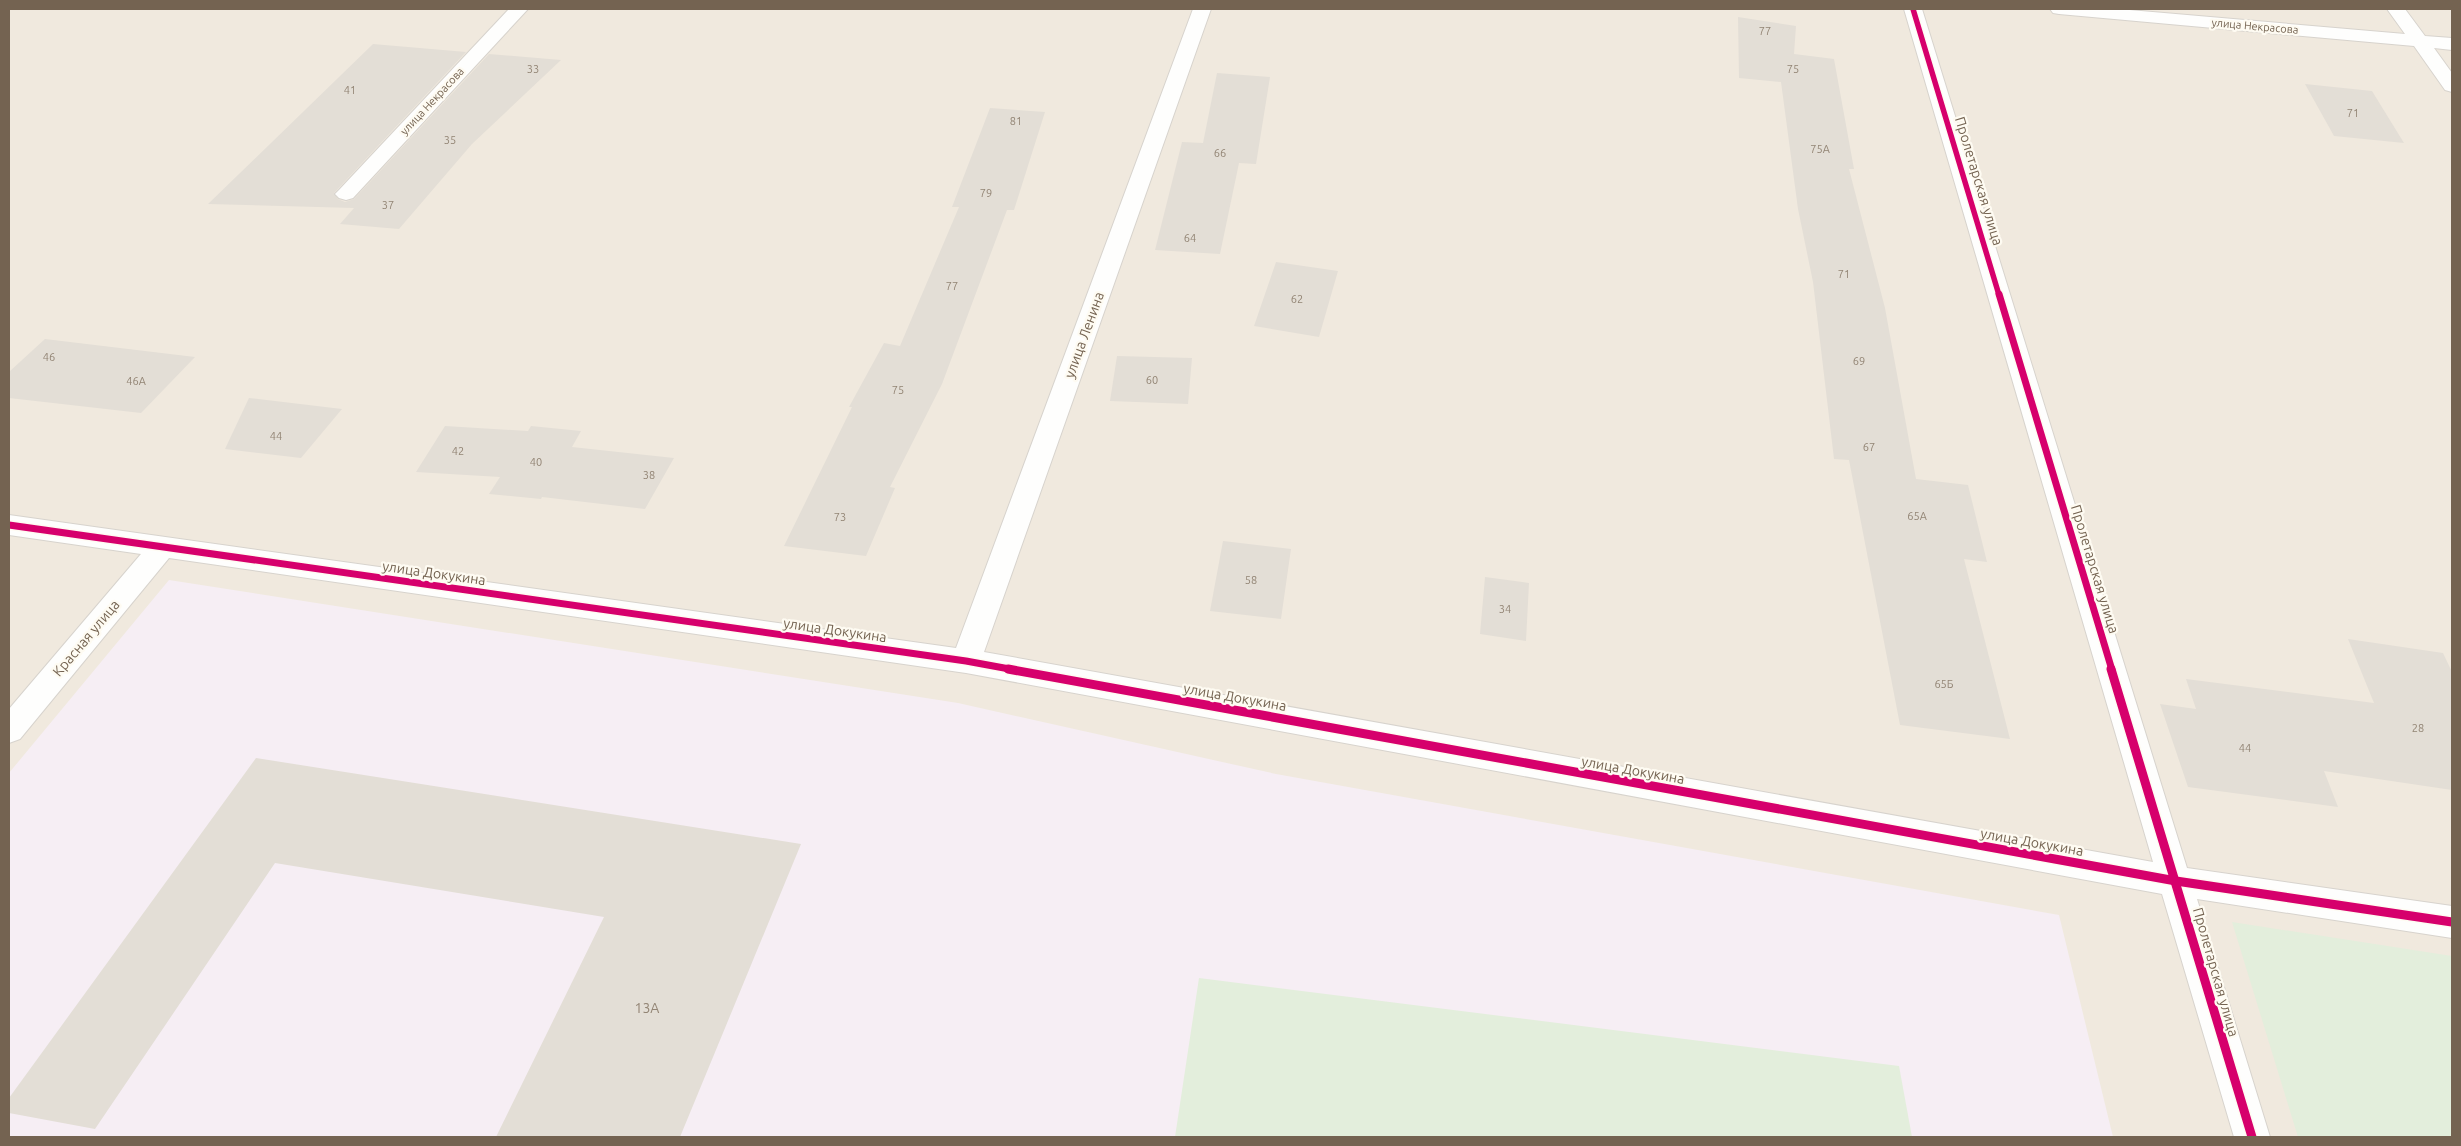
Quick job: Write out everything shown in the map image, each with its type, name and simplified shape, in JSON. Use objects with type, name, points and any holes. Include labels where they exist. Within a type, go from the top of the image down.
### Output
[{"type":"street","name":"улица Некрасова","points":[[346,194],[518,9]]},
{"type":"street","name":"улица Ленина","points":[[966,661],[1202,9]]},
{"type":"street","name":"Пролетарская улица","points":[[1914,9],[2252,1137]]},
{"type":"street","name":"улица Некрасова","points":[[2059,9],[2452,44]]},
{"type":"street","points":[[2396,9],[2452,86]]},
{"type":"street","name":"улица Докукина","points":[[9,525],[966,661],[2176,881],[2452,922]]},
{"type":"street","name":"Красная улица","points":[[9,730],[163,547]]},
{"type":"shaded area","points":[[9,9],[2452,9],[2452,1137],[9,1137]]},
{"type":"shaded area","points":[[169,580],[958,703],[1276,774],[2059,915],[2113,1137],[9,1137],[9,773]]},
{"type":"green space","points":[[2232,922],[2452,956],[2452,1137],[2298,1137]]},
{"type":"green space","points":[[1199,978],[1899,1066],[1912,1137],[1175,1137]]},
{"type":"building","points":[[1738,17],[1796,26],[1794,54],[1834,59],[1854,169],[1849,169],[1885,308],[1916,479],[1968,485],[1987,562],[1964,559],[2010,739],[1900,725],[1849,460],[1834,459],[1813,282],[1798,209],[1781,82],[1739,78]]},
{"type":"building","points":[[373,44],[466,52],[334,193],[338,199],[345,202],[354,199],[489,54],[561,60],[472,144],[399,229],[340,224],[354,208],[208,204]]},
{"type":"building","points":[[1217,73],[1270,77],[1256,164],[1239,163],[1220,254],[1155,250],[1182,142],[1203,143]]},
{"type":"building","points":[[2305,84],[2372,91],[2404,143],[2334,136]]},
{"type":"building","points":[[990,108],[1045,112],[1014,210],[1007,210],[942,384],[890,487],[895,488],[866,556],[784,546],[852,407],[849,407],[884,343],[900,346],[959,207],[952,207]]},
{"type":"building","points":[[1276,262],[1338,271],[1319,337],[1254,326]]},
{"type":"building","points":[[45,339],[195,357],[141,413],[9,398],[9,372]]},
{"type":"building","points":[[1117,356],[1192,358],[1188,404],[1110,401]]},
{"type":"building","points":[[249,398],[342,409],[301,458],[225,449]]},
{"type":"building","points":[[445,426],[528,431],[531,426],[581,431],[572,447],[674,458],[645,509],[542,497],[541,499],[489,494],[500,477],[416,472]]},
{"type":"building","points":[[1223,541],[1291,549],[1281,619],[1210,611]]},
{"type":"building","points":[[1485,577],[1529,583],[1526,641],[1480,634]]},
{"type":"building","points":[[2348,639],[2443,653],[2452,672],[2452,790],[2324,771],[2338,807],[2188,787],[2160,704],[2196,709],[2186,679],[2374,703]]},
{"type":"building","points":[[256,758],[801,844],[680,1137],[496,1137],[604,917],[275,863],[95,1129],[9,1113],[9,1098]]},
{"type":"cycle path","points":[[1913,9],[2252,1137]]},
{"type":"cycle path","points":[[9,525],[966,661],[2176,881],[2452,922]]}]
